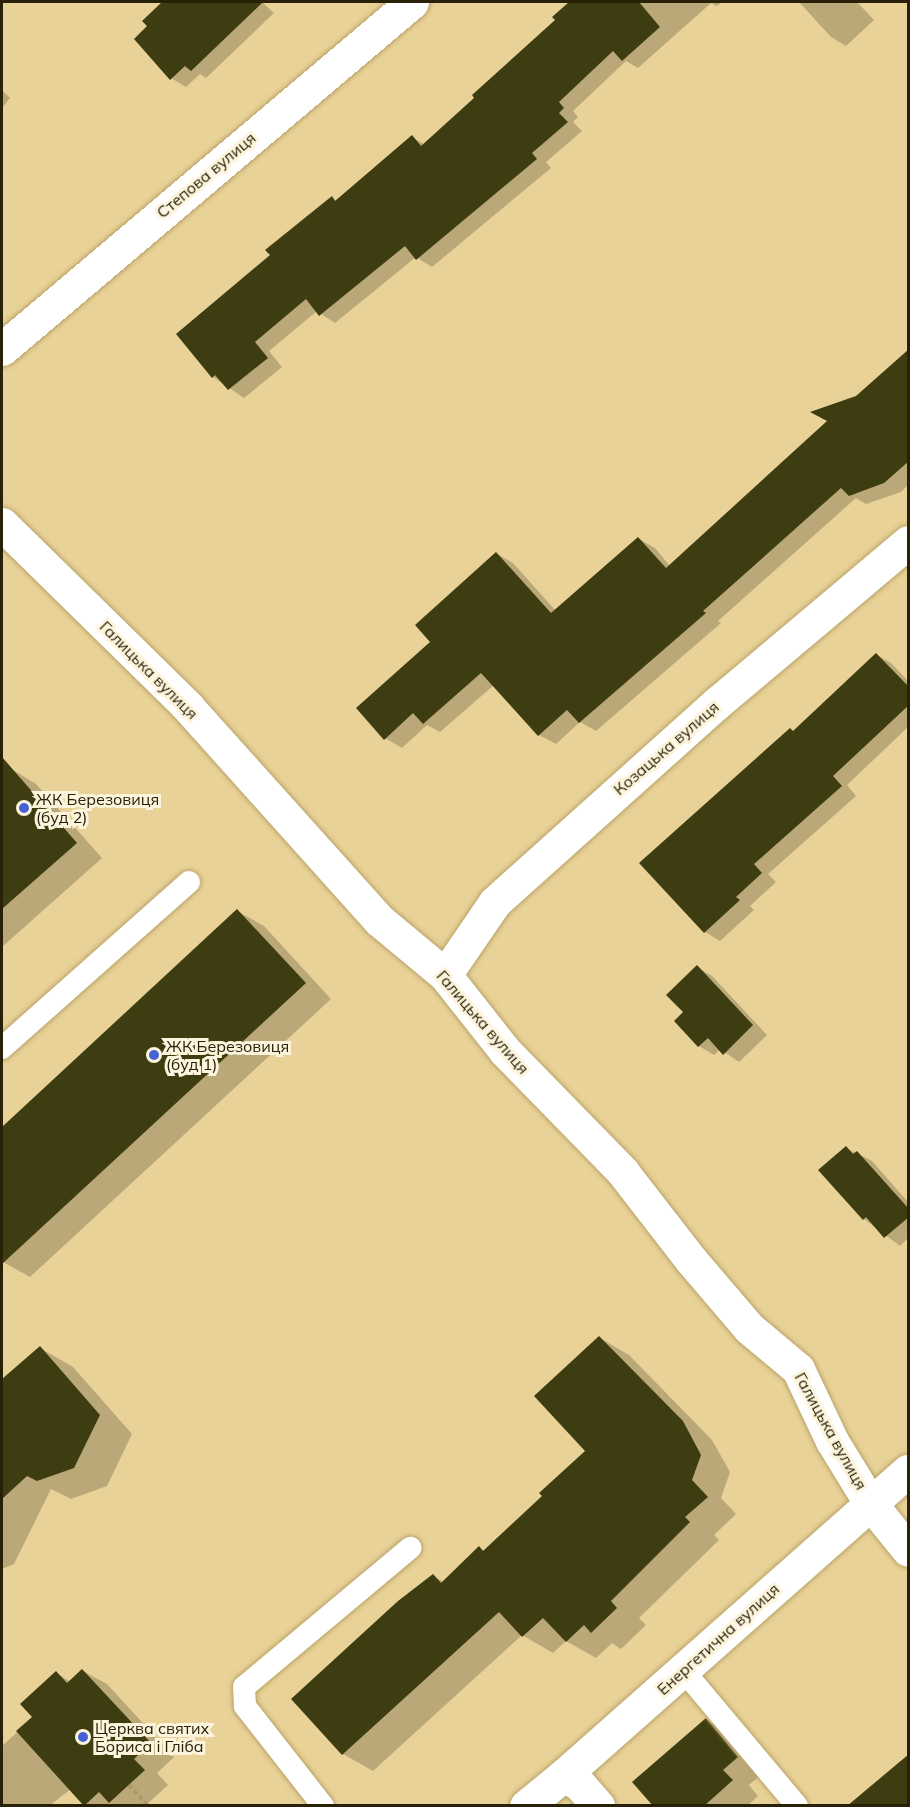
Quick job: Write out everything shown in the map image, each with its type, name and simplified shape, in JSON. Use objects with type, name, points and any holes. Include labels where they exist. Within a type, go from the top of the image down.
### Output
[{"type":"street","name":"Степова вулиця","points":[[2,349],[412,2]]},
{"type":"street","name":"Галицька вулиця","points":[[2,524],[187,706],[379,920],[445,975],[505,1051],[622,1171],[691,1260],[749,1328],[798,1368],[832,1441],[870,1503],[909,1550]]},
{"type":"street","name":"Козацька вулиця","points":[[445,975],[495,902],[717,703],[909,542]]},
{"type":"street","name":"Енергетична вулиця","points":[[526,1806],[909,1471]]},
{"type":"street","points":[[564,1775],[580,1785],[598,1806]]},
{"type":"lane","points":[[2,1048],[189,882]]},
{"type":"lane","points":[[322,1806],[244,1706],[244,1687],[411,1548]]},
{"type":"lane","points":[[683,1670],[797,1806]]},
{"type":"path","points":[[129,1785],[148,1806]]},
{"type":"building","points":[[162,2],[263,2],[191,71],[185,66],[170,80],[134,39],[147,26],[142,21]]},
{"type":"building","points":[[569,2],[639,2],[660,27],[622,61],[613,51],[559,102],[564,108],[559,113],[568,122],[532,153],[537,159],[416,260],[405,246],[319,316],[306,299],[255,342],[268,358],[228,390],[215,375],[212,378],[176,334],[270,255],[265,250],[332,196],[335,201],[412,135],[421,146],[474,98],[472,95],[555,20],[552,17]]},
{"type":"building","points":[[909,349],[909,461],[884,483],[849,496],[841,488],[703,611],[706,613],[579,723],[567,710],[538,736],[481,673],[423,724],[413,713],[384,740],[356,708],[430,642],[415,625],[496,552],[551,613],[638,537],[666,568],[827,421],[810,412],[856,396]]},
{"type":"building","points":[[876,653],[909,687],[909,705],[833,776],[842,786],[754,864],[762,873],[736,897],[740,900],[704,933],[639,863],[790,728],[793,731]]},
{"type":"building","name":"ЖК Березовиця (буд 2)","points":[[2,757],[77,843],[2,909]]},
{"type":"building","name":"ЖК Березовиця (буд 1)","points":[[237,909],[306,983],[2,1264],[2,1127]]},
{"type":"building","points":[[697,965],[753,1025],[723,1055],[708,1038],[698,1047],[674,1021],[683,1012],[666,995]]},
{"type":"building","points":[[846,1146],[853,1154],[857,1151],[909,1209],[909,1217],[884,1238],[866,1217],[863,1220],[818,1170]]},
{"type":"building","points":[[599,1336],[683,1421],[701,1455],[692,1480],[708,1497],[685,1517],[690,1522],[611,1601],[617,1608],[591,1633],[584,1625],[566,1642],[543,1618],[522,1637],[499,1612],[342,1755],[291,1699],[398,1601],[433,1574],[441,1583],[479,1546],[483,1551],[542,1496],[539,1493],[585,1451],[534,1396]]},
{"type":"building","points":[[40,1346],[100,1415],[74,1468],[37,1481],[27,1476],[2,1499],[2,1379]]},
{"type":"building","name":"Церква святих Бориса і Гліба","points":[[82,1669],[151,1743],[134,1759],[145,1770],[109,1803],[99,1792],[84,1806],[16,1731],[32,1717],[20,1704],[56,1671],[67,1683]]},
{"type":"building","points":[[706,1718],[738,1757],[723,1770],[733,1780],[704,1806],[653,1806],[632,1782]]},
{"type":"building","points":[[909,1754],[909,1806],[847,1806]]},
{"type":"place","name":"ЖК Березовиця (буд 2)","points":[[24,808]]},
{"type":"place","name":"ЖК Березовиця (буд 1)","points":[[154,1055]]},
{"type":"place","name":"Церква святих Бориса і Гліба","points":[[83,1737]]}]
